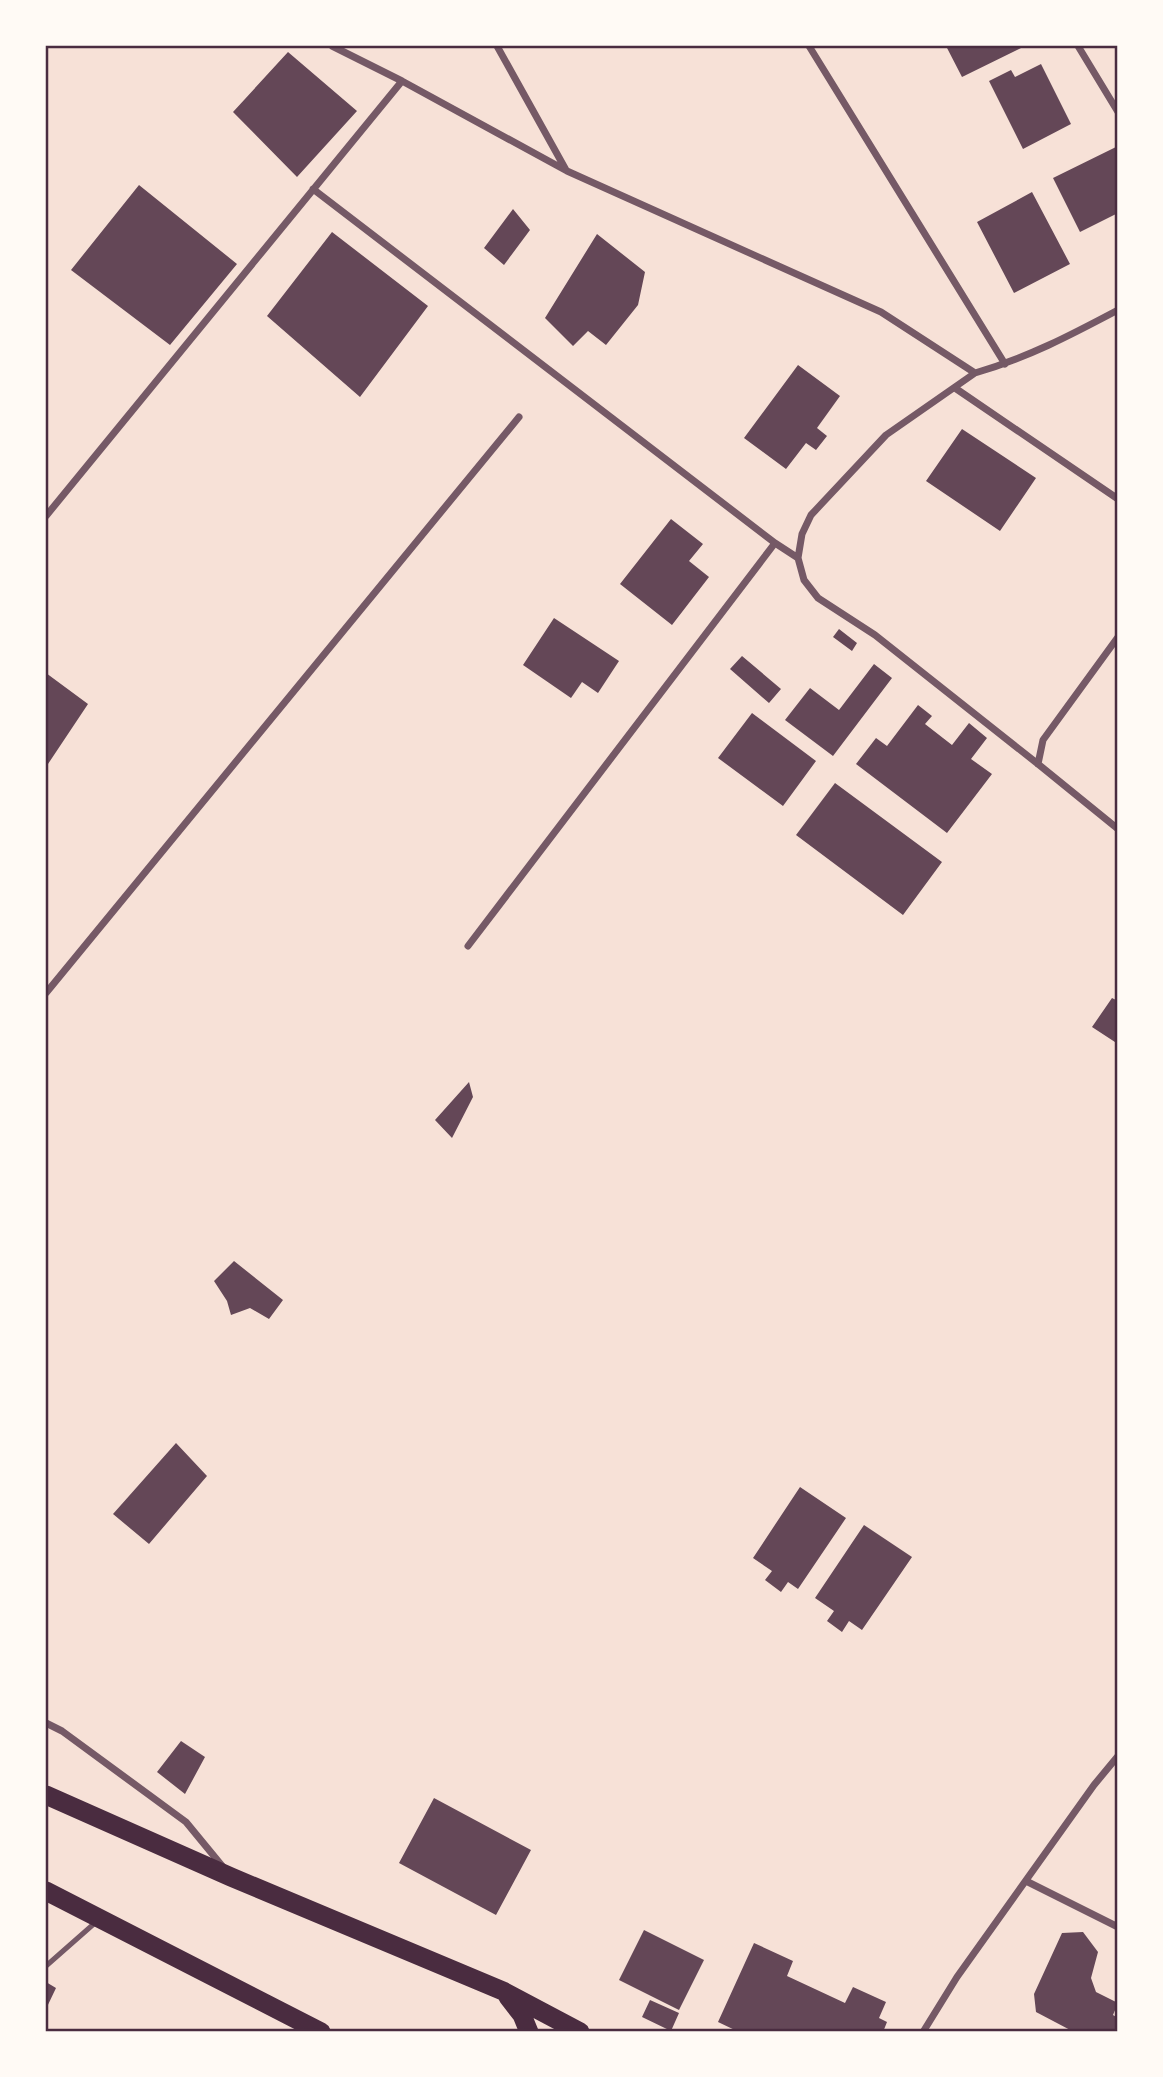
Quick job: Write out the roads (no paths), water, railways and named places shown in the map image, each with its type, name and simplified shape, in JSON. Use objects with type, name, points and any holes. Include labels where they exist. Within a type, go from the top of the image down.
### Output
[{"type":"highway","points":[[46,1795],[231,1877],[503,1991],[580,2032]]},
{"type":"highway","points":[[46,1891],[321,2032]]},
{"type":"highway","points":[[503,1991],[522,2015],[529,2032]]},
{"type":"street","points":[[332,46],[567,171],[881,312],[975,373]]},
{"type":"street","points":[[497,46],[567,171]]},
{"type":"street","points":[[809,46],[1005,364]]},
{"type":"street","points":[[1078,46],[1118,112]]},
{"type":"street","points":[[46,516],[402,81]]},
{"type":"street","points":[[313,189],[798,558]]},
{"type":"street","points":[[1118,310],[1044,349],[975,373],[886,435],[811,515],[802,534],[798,558],[804,580],[818,598],[875,635],[1118,829]]},
{"type":"street","points":[[955,388],[1116,498]]},
{"type":"street","points":[[46,993],[519,417]]},
{"type":"street","points":[[468,946],[775,543]]},
{"type":"street","points":[[1038,764],[1043,740],[1118,637]]},
{"type":"street","points":[[46,1723],[62,1731],[187,1822],[231,1877]]},
{"type":"street","points":[[923,2032],[957,1977],[1094,1785],[1118,1756]]},
{"type":"street","points":[[1026,1881],[1118,1927]]},
{"type":"lane","points":[[46,1966],[100,1919]]}]
